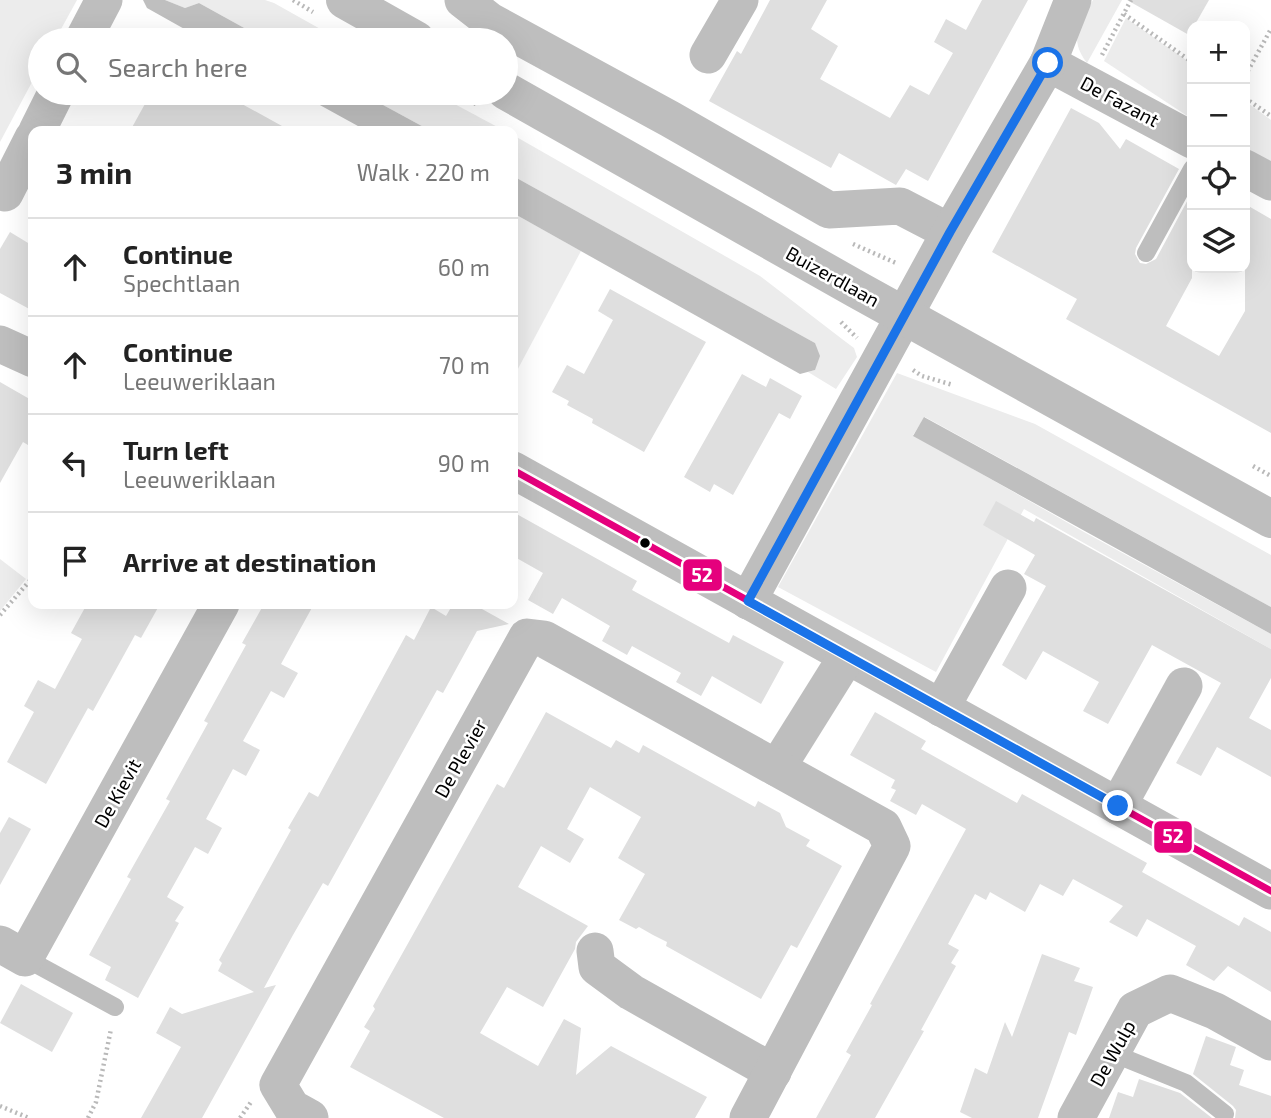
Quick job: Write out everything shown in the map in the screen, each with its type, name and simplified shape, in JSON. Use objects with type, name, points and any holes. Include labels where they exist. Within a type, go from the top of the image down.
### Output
[{"type":"street","points":[[89,28],[104,0]]},
{"type":"street","points":[[345,0],[395,28]]},
{"type":"street","points":[[463,0],[503,28]]},
{"type":"street","points":[[708,55],[740,0]]},
{"type":"street","points":[[748,601],[950,232],[1048,63],[1073,0]]},
{"type":"street","points":[[518,36],[670,118],[829,210],[901,206],[950,232]]},
{"type":"street","name":"De Fazant","points":[[1048,63],[1187,137]]},
{"type":"street","name":"Buizerdlaan","points":[[518,98],[1271,519]]},
{"type":"street","points":[[40,126],[50,105]]},
{"type":"street","points":[[13,197],[28,153]]},
{"type":"street","points":[[1250,171],[1271,182]]},
{"type":"street","points":[[0,344],[28,357]]},
{"type":"street","points":[[518,473],[1271,891]]},
{"type":"street","points":[[942,708],[1008,588]]},
{"type":"street","name":"De Kievit","points":[[12,951],[218,609]]},
{"type":"street","name":"De Plevier","points":[[310,1118],[292,1108],[278,1085],[527,637],[544,639],[883,827],[892,846],[748,1118]]},
{"type":"street","points":[[777,768],[847,656]]},
{"type":"street","points":[[1118,806],[1184,686]]},
{"type":"street","points":[[595,951],[597,967],[631,992],[773,1072]]},
{"type":"street","name":"De Wulp","points":[[1076,1118],[1135,1010],[1170,993],[1215,1012],[1271,1042]]},
{"type":"lane","points":[[1146,253],[1187,179]]},
{"type":"lane","points":[[12,951],[115,1007]]},
{"type":"lane","points":[[1112,1053],[1186,1083],[1225,1114]]},
{"type":"path","points":[[1086,83],[1131,0]]},
{"type":"path","points":[[1124,14],[1187,58]]},
{"type":"path","points":[[1250,67],[1271,29]]},
{"type":"path","points":[[1250,101],[1271,116]]},
{"type":"path","points":[[0,615],[28,583]]},
{"type":"path","points":[[88,1118],[96,1102],[115,1007]]},
{"type":"path","points":[[0,1105],[29,1118]]},
{"type":"shaded area","points":[[0,0],[77,0],[62,28],[28,28],[28,90],[0,142]]},
{"type":"shaded area","points":[[143,0],[165,0],[185,8],[199,3],[244,28],[183,28],[147,8]]},
{"type":"shaded area","points":[[165,0],[265,0],[319,28],[244,28],[199,3],[185,8]]},
{"type":"shaded area","points":[[1093,0],[1122,0],[1087,63],[1081,54],[1077,38],[1080,24]]},
{"type":"shaded area","points":[[1126,18],[1187,61],[1187,116],[1104,61]]},
{"type":"shaded area","points":[[320,105],[383,105],[422,126],[358,126]]},
{"type":"shaded area","points":[[383,105],[456,105],[496,126],[422,126]]},
{"type":"shaded area","points":[[1250,105],[1271,120],[1271,166],[1250,154]]},
{"type":"shaded area","points":[[518,138],[760,276],[854,348],[857,357],[836,389],[808,372],[815,370],[815,343],[518,179]]},
{"type":"shaded area","points":[[518,179],[815,343],[820,356],[815,370],[800,374],[518,216]]},
{"type":"shaded area","points":[[518,216],[581,251],[518,369]]},
{"type":"shaded area","points":[[897,373],[1035,424],[1271,555],[1271,607],[925,417],[913,435],[1271,634],[1271,649],[1024,509],[936,672],[778,587]]},
{"type":"shaded area","points":[[924,417],[1271,607],[1271,634],[913,436]]},
{"type":"shaded area","points":[[0,559],[26,579],[0,611]]},
{"type":"building","points":[[770,0],[827,0],[811,29],[838,46],[820,79],[890,118],[910,85],[929,95],[953,53],[934,42],[946,19],[966,30],[982,0],[1028,0],[928,181],[906,169],[896,185],[839,153],[831,168],[709,101],[737,51],[741,54]]},
{"type":"building","points":[[1127,0],[1209,0],[1197,21],[1187,21],[1187,34]]},
{"type":"building","points":[[144,105],[244,105],[282,126],[133,126]]},
{"type":"building","points":[[1071,108],[1099,123],[1120,149],[1126,139],[1179,169],[1135,254],[1140,263],[1146,264],[1156,259],[1187,201],[1187,273],[1192,273],[1192,278],[1166,326],[1219,356],[1245,311],[1245,273],[1250,273],[1250,207],[1271,219],[1271,433],[1066,319],[1077,299],[992,252]]},
{"type":"building","points":[[10,232],[28,243],[28,308],[0,293],[0,249]]},
{"type":"building","points":[[610,289],[706,342],[644,452],[592,423],[593,419],[567,405],[569,401],[552,392],[567,365],[584,374],[613,320],[598,311]]},
{"type":"building","points":[[742,374],[766,387],[770,378],[802,396],[790,419],[779,413],[733,495],[714,484],[710,492],[684,477]]},
{"type":"building","points":[[0,382],[28,398],[28,445],[23,442],[0,483]]},
{"type":"building","points":[[996,501],[1034,522],[1036,518],[1271,649],[1271,678],[1249,718],[1271,730],[1271,777],[1217,747],[1201,776],[1176,763],[1221,683],[1152,645],[1108,724],[1083,711],[1099,682],[1043,651],[1026,680],[1002,665],[1046,586],[1024,574],[1035,555],[983,525]]},
{"type":"building","points":[[518,515],[637,581],[632,590],[729,643],[733,635],[784,662],[761,704],[712,676],[701,696],[676,682],[681,673],[632,646],[627,655],[602,641],[610,626],[562,598],[553,614],[528,600],[543,573],[518,559]]},
{"type":"building","points":[[84,609],[157,609],[141,638],[135,635],[93,711],[88,708],[46,784],[7,762],[34,712],[24,706],[38,680],[55,689],[82,639],[71,633]]},
{"type":"building","points":[[261,609],[311,609],[281,664],[298,673],[284,698],[271,691],[243,741],[260,750],[246,776],[233,769],[206,819],[222,828],[208,854],[195,847],[167,897],[184,907],[175,921],[179,923],[138,998],[105,980],[111,967],[89,955],[131,879],[127,877],[170,801],[166,799],[208,723],[204,721],[246,645],[242,643]]},
{"type":"building","points":[[430,609],[446,616],[450,609],[482,609],[509,624],[477,631],[443,693],[437,690],[328,886],[323,883],[293,935],[264,988],[276,985],[202,1118],[141,1118],[181,1047],[156,1033],[170,1007],[182,1014],[254,992],[218,971],[222,963],[219,960],[291,830],[288,828],[309,792],[318,797],[406,635],[414,640]]},
{"type":"building","points":[[546,712],[611,748],[616,740],[639,753],[643,745],[755,807],[758,801],[780,813],[786,827],[810,840],[806,846],[842,866],[797,948],[791,945],[761,999],[666,946],[667,942],[619,920],[645,874],[618,858],[641,817],[590,787],[567,829],[584,839],[570,863],[541,846],[518,887],[588,926],[576,942],[575,949],[543,1007],[507,987],[480,1033],[538,1066],[564,1019],[581,1028],[576,1075],[611,1046],[707,1097],[695,1118],[444,1118],[350,1067],[370,1031],[364,1027],[375,1009],[373,1006],[497,784],[504,788]]},
{"type":"building","points":[[875,712],[926,741],[921,749],[1017,803],[1022,794],[1147,863],[1142,872],[1239,926],[1244,917],[1271,932],[1271,992],[1228,966],[1214,981],[1186,965],[1196,946],[1147,919],[1137,937],[1109,922],[1123,906],[1073,879],[1063,896],[1040,884],[1025,912],[990,892],[986,900],[975,894],[948,944],[959,950],[951,963],[956,966],[921,1030],[924,1031],[875,1118],[816,1118],[851,1055],[846,1052],[872,1005],[870,1004],[966,829],[922,804],[916,815],[890,801],[896,790],[891,788],[895,780],[850,755]]},
{"type":"building","points":[[9,817],[31,829],[0,885],[0,833]]},
{"type":"building","points":[[1042,954],[1080,968],[1074,981],[1093,987],[1076,1035],[1069,1032],[1038,1118],[972,1118],[960,1112],[975,1068],[987,1074],[1005,1022],[1012,1037]]},
{"type":"building","points":[[21,984],[73,1013],[52,1052],[0,1023]]},
{"type":"building","points":[[1206,1036],[1236,1047],[1230,1065],[1244,1070],[1239,1085],[1271,1096],[1271,1118],[1235,1118],[1236,1110],[1233,1106],[1193,1074]]},
{"type":"building","points":[[1139,1079],[1180,1093],[1212,1118],[1109,1118],[1118,1092],[1133,1097]]},
{"type":"transit line","name":"52","points":[[518,473],[1271,891]]},
{"type":"route","points":[[1048,63],[950,232],[748,601],[1118,806]]}]
